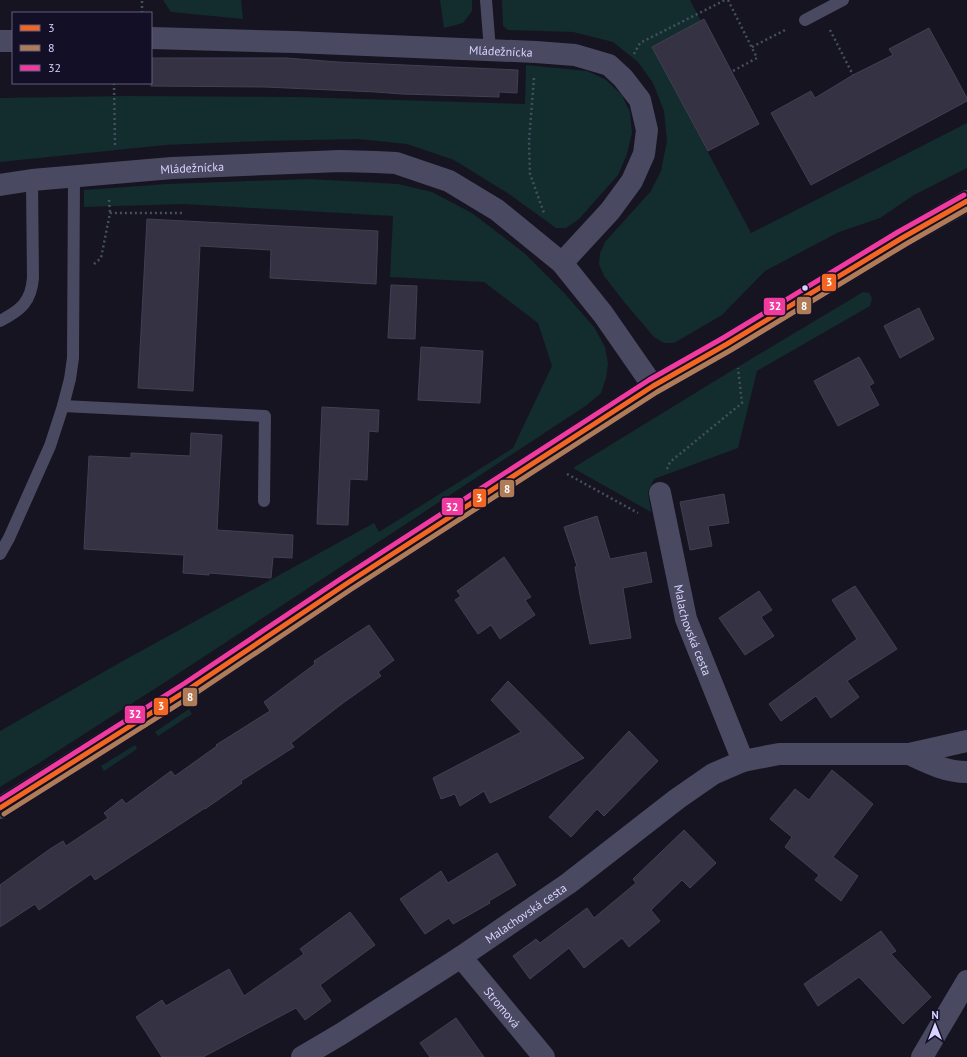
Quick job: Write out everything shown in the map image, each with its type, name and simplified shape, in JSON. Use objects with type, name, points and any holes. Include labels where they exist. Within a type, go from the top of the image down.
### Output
[{"type":"street","name":"Mládežnícka","points":[[152,38],[536,52],[575,55],[609,65],[623,78],[640,100],[647,130],[644,154],[632,181],[610,211],[562,263]]},
{"type":"street","points":[[0,41],[12,41]]},
{"type":"street","name":"Mládežnícka","points":[[0,185],[32,180],[172,168],[340,161],[396,163],[449,181],[497,210],[562,263],[603,314],[653,386]]},
{"type":"street","points":[[0,808],[189,689],[346,584],[653,386],[727,344],[902,238],[967,201]]},
{"type":"street","name":"Malachovská cesta","points":[[660,493],[686,619],[743,761]]},
{"type":"street","name":"Malachovská cesta","points":[[302,1057],[341,1034],[461,957],[569,884],[677,799],[713,774],[743,761],[779,754],[909,754],[967,741]]},
{"type":"street","name":"Malachovská cesta","points":[[909,754],[932,765],[959,772],[967,772]]},
{"type":"street","name":"Stromová","points":[[461,957],[544,1057]]},
{"type":"street","points":[[922,1057],[967,981]]},
{"type":"lane","points":[[486,0],[490,50]]},
{"type":"lane","points":[[805,20],[843,0]]},
{"type":"lane","points":[[0,554],[9,538],[50,446],[70,379],[73,358],[74,177]]},
{"type":"lane","points":[[0,320],[19,309],[26,302],[32,287],[32,180]]},
{"type":"lane","points":[[63,406],[265,416],[264,501]]},
{"type":"path","points":[[142,0],[142,12]]},
{"type":"path","points":[[634,55],[640,43],[726,0],[757,58],[731,72]]},
{"type":"path","points":[[820,12],[853,75]]},
{"type":"path","points":[[752,47],[805,20]]},
{"type":"path","points":[[536,52],[530,140],[530,174],[544,215]]},
{"type":"path","points":[[114,84],[115,147]]},
{"type":"path","points":[[73,282],[101,258],[110,213],[182,213]]},
{"type":"path","points":[[660,493],[670,462],[742,403],[737,362]]},
{"type":"path","points":[[561,470],[668,529]]},
{"type":"green space","points":[[163,0],[241,0],[243,19],[171,12]]},
{"type":"green space","points":[[440,0],[472,0],[472,11],[463,23],[444,28]]},
{"type":"green space","points":[[502,0],[690,0],[701,21],[652,47],[751,233],[967,123],[967,168],[914,195],[880,218],[839,232],[765,271],[722,315],[674,343],[664,343],[654,337],[625,303],[604,276],[599,264],[600,253],[605,242],[651,191],[661,171],[667,141],[664,111],[653,83],[638,62],[613,42],[573,32],[508,30],[503,26]]},
{"type":"green space","points":[[526,65],[587,71],[605,79],[622,95],[630,112],[632,133],[627,154],[618,175],[579,219],[566,228],[556,228],[509,194],[454,160],[407,144],[358,139],[165,145],[0,162],[0,98],[128,96],[298,97],[525,104]]},
{"type":"green space","points":[[309,179],[398,184],[432,192],[472,213],[523,252],[565,294],[594,327],[605,347],[608,363],[606,378],[601,393],[587,405],[173,677],[0,787],[0,731],[121,662],[374,523],[379,532],[513,448],[552,366],[538,323],[484,282],[390,277],[393,216],[184,204],[84,207],[84,190],[167,184]]},
{"type":"green space","points":[[863,292],[869,293],[872,298],[870,306],[757,371],[738,448],[654,479],[648,492],[651,512],[573,468],[731,371]]},
{"type":"green space","points":[[189,709],[192,714],[158,736],[155,732]]},
{"type":"green space","points":[[135,745],[137,749],[104,771],[101,766]]},
{"type":"building","points":[[704,19],[759,124],[708,151],[652,47]]},
{"type":"building","points":[[929,28],[967,98],[967,101],[811,185],[771,113],[811,91],[815,98],[853,75],[893,55],[889,49]]},
{"type":"building","points":[[152,58],[286,58],[338,62],[518,70],[517,93],[499,92],[499,97],[265,87],[151,86]]},
{"type":"building","points":[[147,219],[378,231],[376,284],[270,278],[271,250],[200,246],[193,391],[138,388]]},
{"type":"building","points":[[391,285],[417,286],[415,339],[388,338]]},
{"type":"building","points":[[919,308],[934,339],[900,358],[884,326]]},
{"type":"building","points":[[421,347],[483,351],[480,403],[418,400]]},
{"type":"building","points":[[859,357],[874,383],[869,386],[879,405],[838,426],[814,381]]},
{"type":"building","points":[[322,407],[379,410],[378,432],[369,431],[367,480],[350,479],[348,525],[317,524]]},
{"type":"building","points":[[191,433],[222,435],[217,530],[293,535],[292,558],[273,557],[271,578],[209,573],[209,575],[183,573],[184,555],[84,549],[89,456],[131,458],[131,453],[190,456]]},
{"type":"building","points":[[724,494],[729,523],[708,526],[712,546],[690,550],[680,502]]},
{"type":"building","points":[[597,516],[610,559],[646,552],[652,582],[623,588],[631,638],[590,644],[575,567],[577,566],[564,527]]},
{"type":"building","points":[[504,557],[531,597],[525,600],[535,615],[500,639],[491,625],[478,634],[455,600],[461,596],[457,591]]},
{"type":"building","points":[[855,586],[897,649],[847,681],[859,697],[831,718],[816,696],[781,721],[769,704],[857,639],[832,600]]},
{"type":"building","points":[[759,591],[772,610],[761,617],[774,636],[745,655],[719,618]]},
{"type":"building","points":[[369,625],[394,660],[378,672],[381,676],[291,743],[294,747],[241,781],[242,783],[205,809],[95,880],[91,874],[39,910],[35,904],[0,927],[0,885],[50,849],[63,841],[66,846],[108,818],[104,813],[122,799],[126,804],[171,771],[175,776],[217,746],[216,745],[270,711],[264,702],[315,664],[314,661]]},
{"type":"building","points":[[508,681],[584,758],[490,803],[484,791],[460,806],[455,794],[441,799],[433,778],[521,732],[491,700]]},
{"type":"building","points":[[629,731],[658,761],[604,816],[597,809],[571,837],[549,817]]},
{"type":"building","points":[[832,770],[873,804],[833,857],[858,876],[841,901],[815,880],[819,875],[785,847],[792,837],[770,819],[795,789],[809,800]]},
{"type":"building","points":[[684,830],[716,863],[690,888],[682,880],[651,910],[660,921],[629,947],[622,938],[584,968],[569,948],[530,979],[513,956],[536,939],[540,943],[587,908],[594,918],[636,883],[633,879]]},
{"type":"building","points":[[497,853],[516,885],[489,901],[490,903],[453,924],[449,918],[425,934],[400,899],[441,871],[448,883]]},
{"type":"building","points":[[350,912],[375,945],[320,985],[331,1001],[305,1020],[296,1008],[203,1057],[162,1057],[136,1017],[162,1000],[166,1006],[229,969],[244,996],[304,954],[300,949]]},
{"type":"building","points":[[881,931],[896,951],[891,954],[931,997],[903,1024],[859,977],[818,1006],[804,984]]},
{"type":"building","points":[[456,1018],[484,1057],[430,1057],[420,1043]]},
{"type":"transit line","name":"32","points":[[0,800],[185,683],[342,578],[649,380],[723,338],[898,232],[964,195]]},
{"type":"transit line","name":"3","points":[[0,808],[189,689],[346,584],[653,386],[727,344],[902,238],[967,201]]},
{"type":"transit line","name":"8","points":[[4,814],[193,695],[350,590],[657,392],[731,350],[906,244],[967,209]]}]
